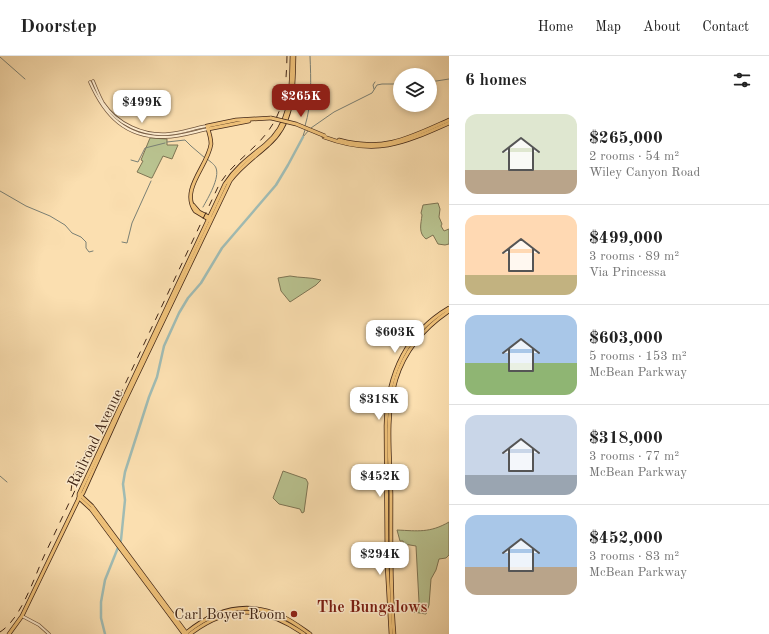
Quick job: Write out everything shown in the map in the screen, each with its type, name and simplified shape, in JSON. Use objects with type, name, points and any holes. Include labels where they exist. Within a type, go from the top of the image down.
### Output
[{"type":"main road","name":"Railroad Avenue","points":[[80,496],[134,384],[225,184],[235,170],[244,161],[270,140],[286,115],[290,100],[293,56]]},
{"type":"main road","points":[[210,219],[197,213],[193,208],[191,198],[191,190],[210,147],[208,128],[271,119],[291,124],[325,137],[352,145],[374,147],[398,144],[449,122]]},
{"type":"main road","name":"Railroad Avenue","points":[[80,496],[137,370],[210,219]]},
{"type":"main road","points":[[392,634],[391,509],[387,491],[386,411],[393,378],[402,358],[415,337],[427,324],[449,308]]},
{"type":"main road","points":[[392,634],[387,564],[391,396],[403,361],[415,342],[428,327],[449,311]]},
{"type":"main road","points":[[134,384],[133,380],[137,370]]},
{"type":"main road","points":[[9,634],[22,616],[80,496],[187,634]]},
{"type":"main road","points":[[187,634],[211,616],[242,608],[266,610],[286,618],[310,634]]},
{"type":"main road","points":[[187,634],[206,622],[233,611],[252,612],[272,616],[286,622],[304,634]]},
{"type":"main road","points":[[272,616],[273,614],[286,618]]},
{"type":"street","points":[[91,82],[101,104],[108,114],[123,126],[137,133],[166,137],[208,128]]},
{"type":"street","points":[[22,616],[49,634]]},
{"type":"green space","points":[[150,138],[167,139],[167,145],[178,145],[172,159],[163,156],[152,178],[137,172],[143,161],[141,160]]},
{"type":"green space","points":[[438,203],[440,209],[439,217],[442,224],[441,226],[444,231],[449,229],[449,244],[445,245],[438,244],[433,235],[426,239],[423,237],[421,231],[421,213],[423,205]]},
{"type":"green space","points":[[290,276],[321,280],[290,302],[281,291],[278,278]]},
{"type":"green space","points":[[283,471],[306,479],[308,483],[304,512],[302,513],[300,509],[279,504],[273,498]]},
{"type":"green space","points":[[449,522],[449,555],[446,558],[439,559],[436,570],[431,579],[429,605],[426,614],[413,612],[419,602],[416,546],[404,544],[403,541],[400,541],[397,530],[430,530]]},
{"type":"waterway","points":[[305,126],[310,100],[310,56]]},
{"type":"waterway","points":[[0,57],[25,79]]},
{"type":"waterway","points":[[437,81],[449,79]]},
{"type":"waterway","points":[[374,89],[373,85],[375,82]]},
{"type":"waterway","points":[[311,128],[334,112],[372,93],[377,85],[393,84]]},
{"type":"waterway","points":[[303,136],[305,130]]},
{"type":"waterway","points":[[303,137],[309,130]]},
{"type":"waterway","points":[[105,634],[101,618],[101,602],[105,580],[121,540],[125,500],[123,484],[125,472],[157,377],[164,346],[179,313],[188,298],[201,283],[222,248],[276,185],[303,137]]},
{"type":"waterway","points":[[167,142],[185,140],[205,158]]},
{"type":"waterway","points":[[131,160],[138,162],[145,148],[165,143]]},
{"type":"waterway","points":[[203,207],[213,188],[217,172],[215,166],[207,159]]},
{"type":"waterway","points":[[122,242],[127,243],[132,223],[151,181]]},
{"type":"waterway","points":[[0,191],[26,206],[50,216],[65,225],[72,233],[81,237],[86,242],[86,248],[89,252],[93,251]]},
{"type":"waterway","points":[[0,476],[7,482]]},
{"type":"railway","points":[[0,632],[8,626],[15,617],[27,596],[45,554],[218,187],[231,170],[266,134],[278,114],[282,103],[286,81],[287,56]]},
{"type":"railway","points":[[71,491],[73,476],[86,450]]},
{"type":"place","name":"Carl Boyer Room","points":[[294,614]]},
{"type":"district","name":"The Bungalows","points":[[372,606]]}]
